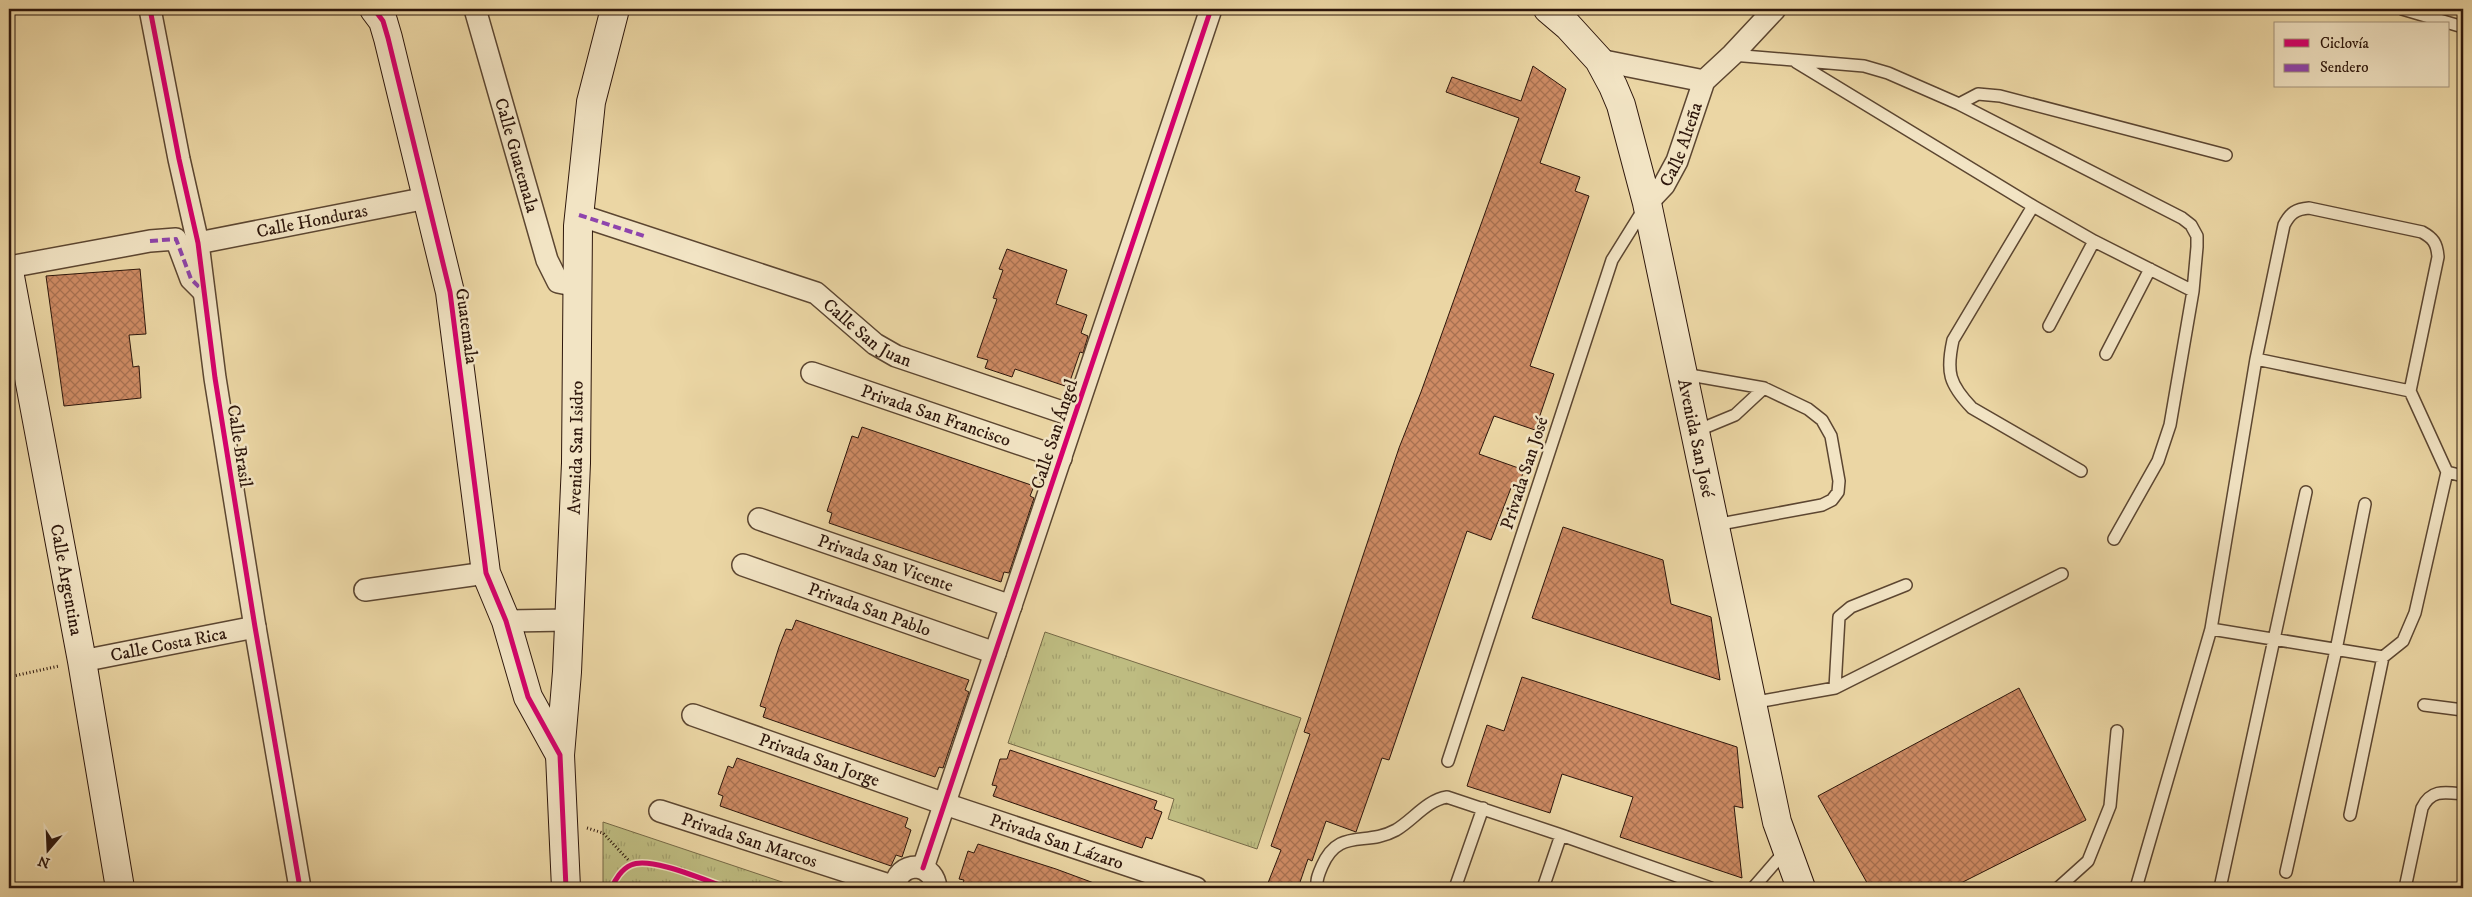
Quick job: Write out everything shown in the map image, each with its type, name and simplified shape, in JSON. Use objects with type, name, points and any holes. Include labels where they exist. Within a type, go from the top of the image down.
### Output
[{"type":"main road","name":"Guatemala","points":[[374,9],[383,21],[388,38],[450,292],[486,573],[506,621]]},
{"type":"main road","name":"Avenida San Isidro","points":[[566,888],[560,755],[569,620],[576,463],[579,215],[591,102],[615,9]]},
{"type":"main road","name":"Avenida San José","points":[[1548,9],[1568,26],[1599,60],[1621,105],[1647,203],[1684,374],[1713,525],[1777,822],[1786,850],[1802,888]]},
{"type":"main road","name":"Calle Argentina","points":[[9,271],[82,661],[120,888]]},
{"type":"main road","points":[[506,621],[528,697],[560,755]]},
{"type":"street","name":"Calle Brasil","points":[[150,9],[179,158],[198,243],[206,293],[215,378],[300,888]]},
{"type":"street","name":"Calle Guatemala","points":[[475,9],[547,260],[558,282],[578,286]]},
{"type":"street","name":"Calle San Ángel","points":[[923,868],[1211,9]]},
{"type":"street","name":"Calle Alteña","points":[[1647,203],[1664,185],[1677,161],[1704,81],[1732,55],[1775,9]]},
{"type":"street","name":"Calle Alteña","points":[[1599,60],[1704,81]]},
{"type":"street","name":"Calle Honduras","points":[[198,243],[427,198]]},
{"type":"street","name":"Calle San Juan","points":[[579,215],[816,293],[868,338],[896,356],[1074,416]]},
{"type":"street","points":[[9,267],[150,241],[176,239],[191,279],[206,293]]},
{"type":"street","name":"Privada San Francisco","points":[[812,373],[1060,458]]},
{"type":"street","name":"Privada San Vicente","points":[[759,519],[1011,606]]},
{"type":"street","name":"Privada San Pablo","points":[[743,565],[995,653]]},
{"type":"street","points":[[365,590],[486,573]]},
{"type":"street","points":[[506,621],[569,620]]},
{"type":"street","name":"Calle Costa Rica","points":[[82,661],[255,627]]},
{"type":"street","name":"Privada San Jorge","points":[[693,716],[945,804]]},
{"type":"street","name":"Privada San Lázaro","points":[[945,804],[1196,888]]},
{"type":"street","name":"Privada San Marcos","points":[[660,811],[895,888]]},
{"type":"street","points":[[895,888],[898,876],[906,869],[923,868],[933,876],[936,888]]},
{"type":"lane","points":[[2402,9],[2446,22]]},
{"type":"lane","points":[[2450,23],[2463,27]]},
{"type":"lane","points":[[1732,55],[1864,66],[1888,73],[1959,104],[2182,218],[2191,225],[2197,242],[2193,291],[2170,425],[2158,460],[2114,539]]},
{"type":"lane","points":[[1792,60],[2033,206],[2094,241],[2193,291]]},
{"type":"lane","points":[[1959,104],[1978,94],[2000,96],[2226,155]]},
{"type":"lane","name":"Privada San José","points":[[1448,761],[1612,260],[1647,203]]},
{"type":"lane","points":[[2033,206],[1953,340],[1948,365],[1958,393],[1972,408],[2081,471]]},
{"type":"lane","points":[[2136,888],[2211,629],[2256,359],[2284,224],[2289,215],[2298,209],[2309,208],[2422,232],[2431,237],[2437,246],[2438,257],[2410,391],[2447,472],[2415,613],[2403,641],[2384,657],[2350,815]]},
{"type":"lane","points":[[2049,326],[2094,241]]},
{"type":"lane","points":[[2106,354],[2150,269]]},
{"type":"lane","points":[[2256,359],[2410,391]]},
{"type":"lane","points":[[1684,374],[1764,388],[1808,410],[1822,420],[1831,436],[1839,481],[1838,492],[1832,500],[1822,505],[1713,525]]},
{"type":"lane","points":[[1694,432],[1735,415],[1764,388]]},
{"type":"lane","points":[[2447,472],[2463,476]]},
{"type":"lane","points":[[2220,888],[2306,492]]},
{"type":"lane","points":[[2286,872],[2336,650],[2365,504]]},
{"type":"lane","points":[[1751,703],[1835,688],[2062,574]]},
{"type":"lane","points":[[1835,688],[1839,618],[1851,607],[1906,585]]},
{"type":"lane","points":[[2211,629],[2384,657]]},
{"type":"lane","points":[[2424,705],[2463,710]]},
{"type":"lane","points":[[2058,888],[2088,861],[2110,806],[2117,731]]},
{"type":"lane","points":[[2405,888],[2422,808],[2426,798],[2435,793],[2463,794]]},
{"type":"lane","points":[[1318,888],[1319,873],[1328,853],[1337,844],[1388,834],[1441,798],[1454,798],[1711,888]]},
{"type":"lane","points":[[1455,888],[1483,808]]},
{"type":"lane","points":[[1543,888],[1561,834]]},
{"type":"lane","points":[[1753,888],[1786,850]]},
{"type":"path","points":[[9,677],[82,661]]},
{"type":"path","points":[[562,822],[603,833],[632,864]]},
{"type":"path","points":[[624,869],[632,864],[640,863]]},
{"type":"green space","points":[[1045,632],[1301,718],[1257,849],[1168,819],[1174,799],[1008,743]]},
{"type":"green space","points":[[603,822],[800,888],[603,888]]},
{"type":"building","points":[[1533,66],[1566,89],[1540,163],[1580,177],[1575,191],[1589,196],[1530,366],[1554,374],[1535,430],[1494,416],[1479,454],[1524,470],[1517,490],[1511,488],[1491,540],[1467,531],[1389,760],[1382,758],[1356,832],[1326,821],[1312,861],[1308,859],[1298,888],[1266,888],[1281,850],[1271,846],[1310,734],[1304,732],[1399,448],[1421,392],[1519,118],[1446,92],[1452,77],[1521,101]]},
{"type":"building","points":[[1007,249],[1067,270],[1056,304],[1087,315],[1081,333],[1088,336],[1083,353],[1080,352],[1068,387],[1015,369],[1012,377],[985,368],[988,360],[977,357],[997,299],[993,298],[1003,270],[999,269]]},
{"type":"building","points":[[140,269],[146,334],[129,335],[133,367],[139,366],[141,398],[64,406],[46,276]]},
{"type":"building","points":[[862,427],[1034,486],[1030,496],[1034,498],[1009,573],[1004,572],[1001,582],[829,523],[832,513],[827,511],[852,436],[858,438]]},
{"type":"building","points":[[1563,527],[1663,560],[1671,604],[1711,617],[1720,680],[1532,618]]},
{"type":"building","points":[[796,620],[969,680],[965,690],[969,692],[943,768],[939,767],[935,777],[763,717],[766,708],[760,706],[779,647],[786,629],[792,630]]},
{"type":"building","points":[[1522,677],[1737,747],[1743,808],[1734,806],[1742,878],[1620,837],[1633,797],[1562,774],[1550,813],[1467,786],[1487,725],[1504,731]]},
{"type":"building","points":[[2019,688],[2086,820],[1951,888],[1870,888],[1818,796]]},
{"type":"building","points":[[1010,750],[1157,801],[1154,809],[1162,812],[1152,839],[1146,837],[1142,848],[993,796],[997,786],[992,785],[1000,759],[1007,759]]},
{"type":"building","points":[[737,758],[908,818],[905,827],[911,830],[902,857],[896,855],[891,866],[720,806],[723,796],[718,794],[728,766],[733,768]]},
{"type":"building","points":[[978,844],[1056,869],[1102,886],[1102,888],[961,888],[964,880],[959,879],[968,851],[974,853]]},
{"type":"marked path","points":[[579,215],[647,237]]},
{"type":"marked path","points":[[150,241],[176,239],[191,279],[204,292]]},
{"type":"cycle path","points":[[150,9],[179,159],[198,243],[215,378],[300,888]]},
{"type":"cycle path","points":[[374,9],[383,21],[388,38],[450,292],[486,573],[506,621],[528,697],[560,755],[566,888]]},
{"type":"cycle path","points":[[923,868],[1211,9]]},
{"type":"cycle path","points":[[612,888],[617,878],[625,869],[640,863],[665,866],[728,888]]}]
